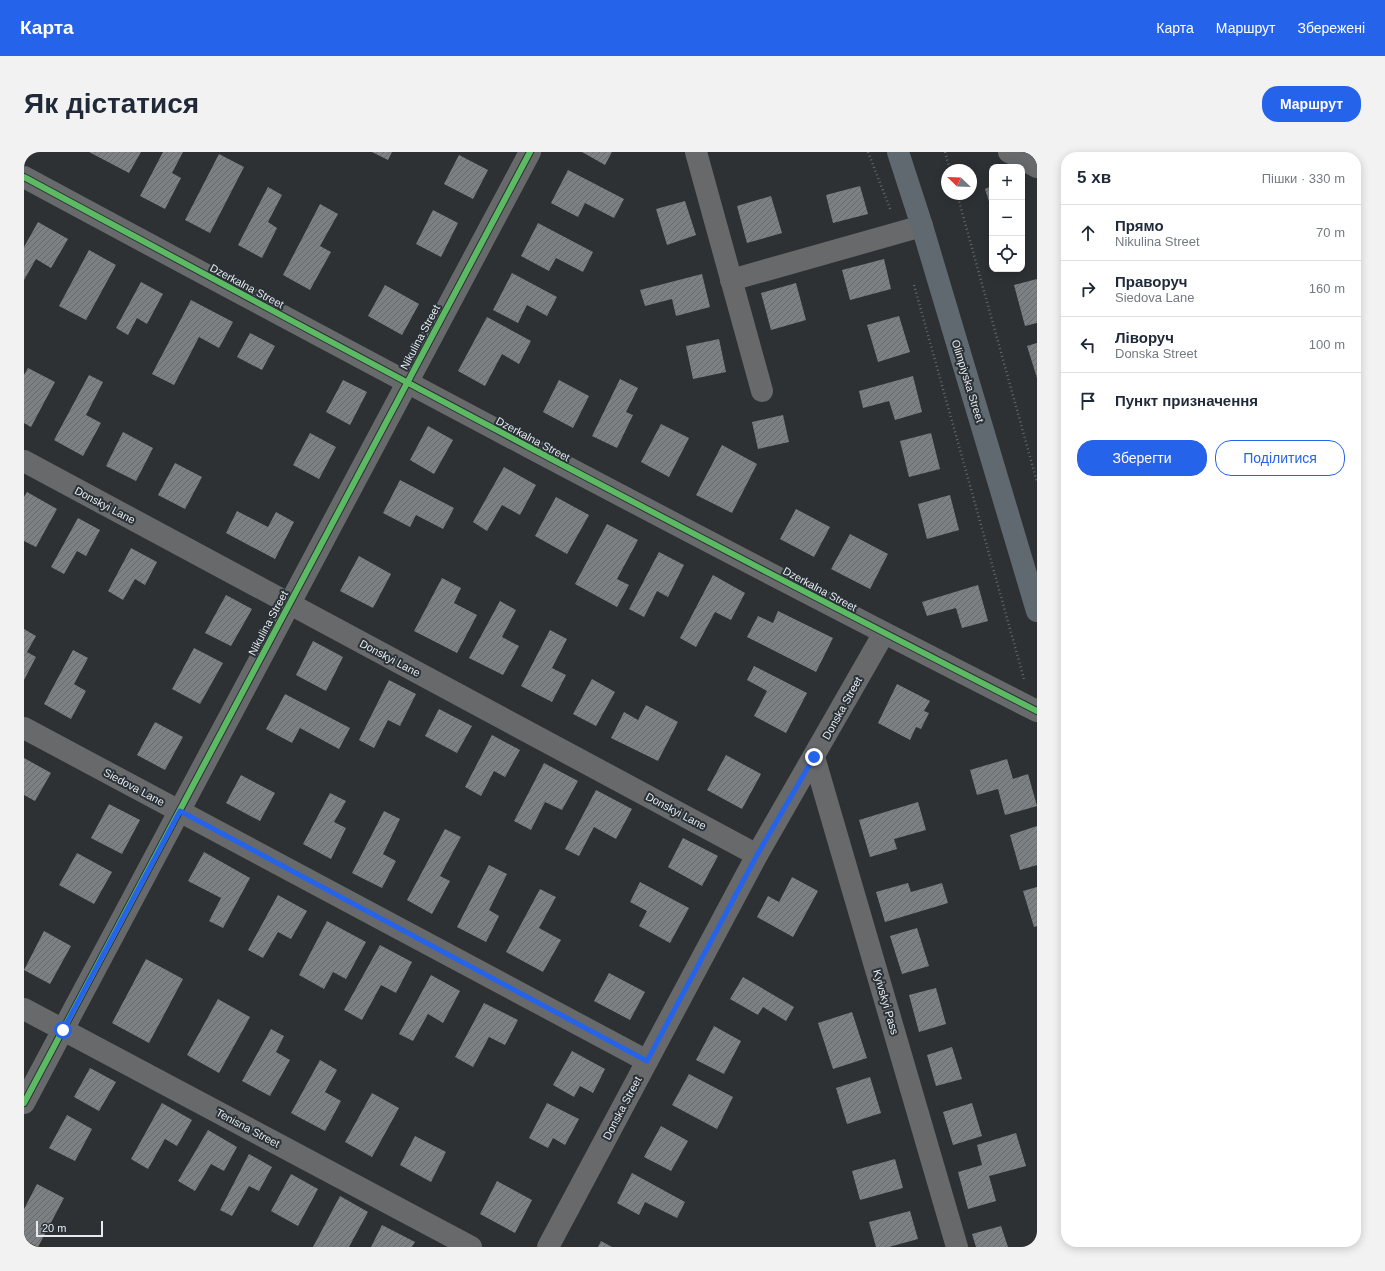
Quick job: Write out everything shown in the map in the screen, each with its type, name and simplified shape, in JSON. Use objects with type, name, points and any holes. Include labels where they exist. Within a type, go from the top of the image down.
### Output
[{"type":"main road","name":"Olimpiyska Street","points":[[898,152],[922,226],[1037,611]]},
{"type":"street","points":[[696,152],[762,391]]},
{"type":"street","points":[[1008,152],[1037,167]]},
{"type":"street","name":"Nikulina Street","points":[[24,1103],[407,384],[524,154]]},
{"type":"street","name":"Dzerkalna Street","points":[[24,177],[407,384],[1034,710]]},
{"type":"street","points":[[731,280],[922,226]]},
{"type":"street","name":"Donskyi Lane","points":[[24,461],[757,855]]},
{"type":"street","name":"Donska Street","points":[[548,1247],[757,855],[884,633]]},
{"type":"street","name":"Siedova Lane","points":[[24,728],[647,1061]]},
{"type":"street","name":"Kyivskyi Pass","points":[[814,757],[957,1247]]},
{"type":"street","name":"Tenisna Street","points":[[24,1009],[471,1247]]},
{"type":"path","points":[[868,152],[900,232]]},
{"type":"path","points":[[945,152],[948,164]]},
{"type":"path","points":[[959,200],[1037,482]]},
{"type":"path","points":[[912,278],[1034,710]]},
{"type":"building","points":[[89,152],[141,152],[129,173]]},
{"type":"building","points":[[163,152],[183,152],[172,173],[181,178],[165,209],[140,196]]},
{"type":"building","points":[[372,152],[392,152],[388,160]]},
{"type":"building","points":[[582,152],[612,152],[605,165]]},
{"type":"building","points":[[219,154],[244,167],[210,233],[185,220]]},
{"type":"building","points":[[459,155],[488,170],[473,199],[444,184]]},
{"type":"building","points":[[568,170],[624,199],[614,218],[585,203],[578,217],[551,203]]},
{"type":"building","points":[[860,186],[868,214],[833,223],[826,195]]},
{"type":"building","points":[[268,187],[282,195],[268,222],[277,228],[262,258],[238,245]]},
{"type":"building","points":[[989,187],[989,202],[985,189]]},
{"type":"building","points":[[771,196],[782,233],[747,243],[737,206]]},
{"type":"building","points":[[685,201],[696,235],[667,245],[656,209]]},
{"type":"building","points":[[320,204],[338,214],[320,246],[331,252],[310,290],[283,275]]},
{"type":"building","points":[[433,210],[458,223],[441,257],[416,244]]},
{"type":"building","points":[[38,222],[68,239],[51,268],[36,259],[24,280],[24,247]]},
{"type":"building","points":[[538,223],[593,252],[583,272],[556,258],[549,271],[521,256]]},
{"type":"building","points":[[89,250],[116,265],[86,320],[59,306]]},
{"type":"building","points":[[884,259],[891,289],[850,300],[842,270]]},
{"type":"building","points":[[512,273],[557,297],[547,316],[527,305],[518,323],[493,310]]},
{"type":"building","points":[[702,274],[710,307],[676,316],[672,299],[645,306],[640,290]]},
{"type":"building","points":[[1037,279],[1037,323],[1025,326],[1014,285]]},
{"type":"building","points":[[141,282],[163,294],[147,324],[137,318],[128,335],[116,328]]},
{"type":"building","points":[[796,283],[806,320],[771,330],[761,293]]},
{"type":"building","points":[[385,285],[419,304],[402,335],[368,316]]},
{"type":"building","points":[[191,300],[233,322],[219,348],[199,337],[174,385],[152,374]]},
{"type":"building","points":[[899,316],[910,352],[878,362],[867,325]]},
{"type":"building","points":[[487,317],[531,341],[519,364],[502,354],[485,386],[458,371]]},
{"type":"building","points":[[250,333],[275,346],[262,370],[237,357]]},
{"type":"building","points":[[719,339],[726,372],[693,379],[686,346]]},
{"type":"building","points":[[1037,343],[1037,378],[1027,346]]},
{"type":"building","points":[[28,368],[55,382],[31,427],[24,423],[24,375]]},
{"type":"building","points":[[89,375],[103,382],[86,415],[101,423],[83,456],[54,440]]},
{"type":"building","points":[[913,376],[922,412],[895,420],[889,401],[863,408],[859,391]]},
{"type":"building","points":[[620,379],[638,388],[626,412],[633,415],[617,448],[592,436]]},
{"type":"building","points":[[343,380],[367,392],[350,425],[326,412]]},
{"type":"building","points":[[559,380],[589,396],[573,428],[543,412]]},
{"type":"building","points":[[783,415],[789,442],[758,449],[752,422]]},
{"type":"building","points":[[661,424],[689,438],[669,477],[641,462]]},
{"type":"building","points":[[428,426],[453,440],[434,474],[410,460]]},
{"type":"building","points":[[123,432],[153,448],[136,481],[106,466]]},
{"type":"building","points":[[310,433],[336,447],[319,479],[293,465]]},
{"type":"building","points":[[931,433],[940,469],[909,477],[900,441]]},
{"type":"building","points":[[722,445],[757,464],[732,513],[696,495]]},
{"type":"building","points":[[175,463],[202,477],[185,509],[158,495]]},
{"type":"building","points":[[504,467],[536,485],[520,515],[502,505],[487,531],[473,522]]},
{"type":"building","points":[[400,480],[454,508],[443,529],[416,515],[410,527],[383,513]]},
{"type":"building","points":[[27,492],[57,509],[36,547],[24,541],[24,497]]},
{"type":"building","points":[[950,495],[959,530],[927,539],[918,504]]},
{"type":"building","points":[[556,497],[589,515],[567,554],[535,536]]},
{"type":"building","points":[[796,509],[830,527],[814,557],[780,539]]},
{"type":"building","points":[[237,511],[268,527],[276,512],[294,522],[275,559],[226,533]]},
{"type":"building","points":[[78,518],[100,530],[86,556],[77,551],[64,574],[51,567]]},
{"type":"building","points":[[607,524],[638,540],[617,579],[629,585],[617,607],[575,584]]},
{"type":"building","points":[[850,534],[888,554],[870,589],[831,569]]},
{"type":"building","points":[[131,548],[157,562],[145,585],[135,579],[123,600],[108,591]]},
{"type":"building","points":[[659,552],[684,565],[668,597],[657,591],[644,617],[629,609]]},
{"type":"building","points":[[359,556],[391,574],[373,608],[340,591]]},
{"type":"building","points":[[713,575],[745,593],[731,620],[715,612],[696,647],[680,638]]},
{"type":"building","points":[[442,578],[461,588],[454,603],[477,615],[457,653],[414,631]]},
{"type":"building","points":[[978,585],[988,621],[962,628],[956,608],[927,616],[922,602]]},
{"type":"building","points":[[226,595],[252,609],[231,646],[205,633]]},
{"type":"building","points":[[500,601],[516,610],[502,637],[519,646],[503,675],[469,658]]},
{"type":"building","points":[[778,611],[833,638],[816,672],[747,637],[758,616],[773,623]]},
{"type":"building","points":[[24,629],[36,636],[27,652],[36,657],[24,680]]},
{"type":"building","points":[[550,630],[567,639],[552,668],[566,675],[552,702],[521,686]]},
{"type":"building","points":[[313,641],[343,657],[326,691],[296,675]]},
{"type":"building","points":[[194,648],[223,663],[200,704],[172,689]]},
{"type":"building","points":[[73,650],[88,658],[74,684],[86,691],[71,719],[44,704]]},
{"type":"building","points":[[754,666],[807,693],[786,733],[754,716],[767,691],[747,680]]},
{"type":"building","points":[[592,679],[615,692],[596,726],[573,714]]},
{"type":"building","points":[[389,680],[416,694],[400,726],[388,720],[374,748],[359,740]]},
{"type":"building","points":[[897,684],[930,701],[924,711],[929,713],[921,729],[916,727],[910,740],[878,723]]},
{"type":"building","points":[[285,694],[350,728],[339,749],[300,728],[292,743],[266,729]]},
{"type":"building","points":[[646,705],[678,722],[658,761],[611,738],[624,712],[638,720]]},
{"type":"building","points":[[439,709],[472,726],[457,753],[425,736]]},
{"type":"building","points":[[155,722],[183,737],[165,770],[137,755]]},
{"type":"building","points":[[492,735],[520,750],[505,777],[494,771],[481,796],[465,787]]},
{"type":"building","points":[[726,755],[761,774],[742,809],[707,790]]},
{"type":"building","points":[[24,758],[51,773],[35,801],[24,795]]},
{"type":"building","points":[[1007,759],[1013,779],[1028,774],[1037,806],[1005,815],[998,789],[977,795],[970,770]]},
{"type":"building","points":[[544,763],[578,781],[562,810],[545,802],[531,830],[514,821]]},
{"type":"building","points":[[241,775],[275,793],[260,821],[226,803]]},
{"type":"building","points":[[596,790],[632,809],[616,839],[594,827],[579,856],[565,849]]},
{"type":"building","points":[[330,793],[346,801],[334,822],[346,828],[331,859],[303,844]]},
{"type":"building","points":[[918,802],[926,830],[894,839],[897,849],[870,857],[859,820]]},
{"type":"building","points":[[109,804],[140,820],[122,854],[91,838]]},
{"type":"building","points":[[384,811],[400,819],[383,854],[396,861],[382,888],[352,873]]},
{"type":"building","points":[[1037,826],[1037,865],[1020,870],[1010,835]]},
{"type":"building","points":[[445,829],[461,837],[440,876],[450,881],[432,914],[407,900]]},
{"type":"building","points":[[683,838],[718,856],[702,886],[668,867]]},
{"type":"building","points":[[204,852],[250,878],[223,928],[209,921],[221,898],[188,881]]},
{"type":"building","points":[[77,853],[112,872],[94,904],[59,885]]},
{"type":"building","points":[[489,865],[507,874],[489,910],[499,916],[486,942],[457,927]]},
{"type":"building","points":[[792,877],[818,891],[793,937],[757,917],[768,896],[779,902]]},
{"type":"building","points":[[640,882],[689,908],[670,943],[639,926],[647,911],[630,902]]},
{"type":"building","points":[[908,883],[911,892],[942,883],[948,903],[885,922],[876,892]]},
{"type":"building","points":[[1037,887],[1037,926],[1034,927],[1023,891]]},
{"type":"building","points":[[540,889],[556,897],[539,928],[561,940],[543,972],[506,952]]},
{"type":"building","points":[[278,895],[307,911],[291,939],[278,932],[263,958],[248,950]]},
{"type":"building","points":[[327,921],[366,942],[346,979],[333,972],[324,989],[299,975]]},
{"type":"building","points":[[917,928],[929,966],[902,974],[890,936]]},
{"type":"building","points":[[44,931],[71,946],[50,984],[24,970]]},
{"type":"building","points":[[380,945],[412,962],[396,993],[381,985],[362,1020],[344,1010]]},
{"type":"building","points":[[146,959],[183,979],[149,1043],[112,1023]]},
{"type":"building","points":[[609,973],[645,992],[630,1020],[594,1001]]},
{"type":"building","points":[[431,975],[460,991],[443,1023],[428,1014],[413,1041],[399,1034]]},
{"type":"building","points":[[743,977],[794,1007],[786,1021],[763,1007],[758,1015],[730,999]]},
{"type":"building","points":[[936,988],[946,1024],[919,1032],[909,995]]},
{"type":"building","points":[[218,999],[250,1017],[219,1073],[187,1055]]},
{"type":"building","points":[[484,1003],[518,1020],[505,1045],[489,1037],[473,1067],[455,1057]]},
{"type":"building","points":[[852,1012],[867,1058],[833,1069],[818,1023]]},
{"type":"building","points":[[714,1026],[741,1041],[724,1074],[696,1060]]},
{"type":"building","points":[[271,1029],[284,1036],[276,1052],[290,1060],[270,1096],[242,1081]]},
{"type":"building","points":[[952,1047],[962,1079],[936,1086],[927,1055]]},
{"type":"building","points":[[572,1051],[605,1069],[593,1093],[580,1086],[574,1097],[553,1085]]},
{"type":"building","points":[[320,1060],[337,1070],[325,1092],[341,1101],[325,1131],[291,1113]]},
{"type":"building","points":[[90,1068],[116,1082],[99,1111],[74,1097]]},
{"type":"building","points":[[689,1074],[733,1097],[717,1129],[672,1105]]},
{"type":"building","points":[[870,1077],[881,1113],[847,1124],[836,1088]]},
{"type":"building","points":[[372,1093],[399,1108],[372,1157],[345,1142]]},
{"type":"building","points":[[162,1103],[192,1120],[177,1146],[165,1139],[148,1169],[131,1159]]},
{"type":"building","points":[[547,1103],[579,1119],[565,1145],[553,1138],[548,1148],[529,1138]]},
{"type":"building","points":[[972,1103],[982,1136],[953,1145],[943,1112]]},
{"type":"building","points":[[67,1115],[92,1129],[75,1161],[49,1148]]},
{"type":"building","points":[[661,1126],[688,1141],[671,1171],[644,1157]]},
{"type":"building","points":[[208,1130],[237,1147],[224,1171],[211,1164],[195,1191],[178,1181]]},
{"type":"building","points":[[1016,1133],[1026,1166],[989,1176],[996,1201],[968,1209],[958,1172],[982,1165],[977,1145]]},
{"type":"building","points":[[415,1136],[446,1152],[431,1182],[400,1165]]},
{"type":"building","points":[[249,1154],[272,1167],[259,1191],[249,1186],[232,1216],[220,1210]]},
{"type":"building","points":[[895,1159],[903,1188],[860,1200],[852,1171]]},
{"type":"building","points":[[632,1173],[685,1202],[677,1218],[645,1202],[639,1215],[617,1203]]},
{"type":"building","points":[[291,1174],[318,1189],[298,1226],[271,1211]]},
{"type":"building","points":[[497,1181],[532,1200],[515,1233],[480,1214]]},
{"type":"building","points":[[37,1184],[64,1198],[38,1247],[24,1240],[24,1209]]},
{"type":"building","points":[[340,1196],[368,1212],[349,1247],[313,1247]]},
{"type":"building","points":[[910,1211],[918,1239],[889,1247],[876,1247],[869,1222]]},
{"type":"building","points":[[382,1225],[415,1242],[412,1247],[371,1247]]},
{"type":"building","points":[[1001,1226],[1008,1247],[976,1247],[972,1234]]},
{"type":"building","points":[[601,1241],[612,1247],[598,1247]]},
{"type":"cycle path","points":[[24,1103],[530,152]]},
{"type":"cycle path","points":[[24,177],[529,447],[1037,711]]},
{"type":"route","points":[[63,1030],[180,811],[647,1061],[757,855],[814,757]]}]
